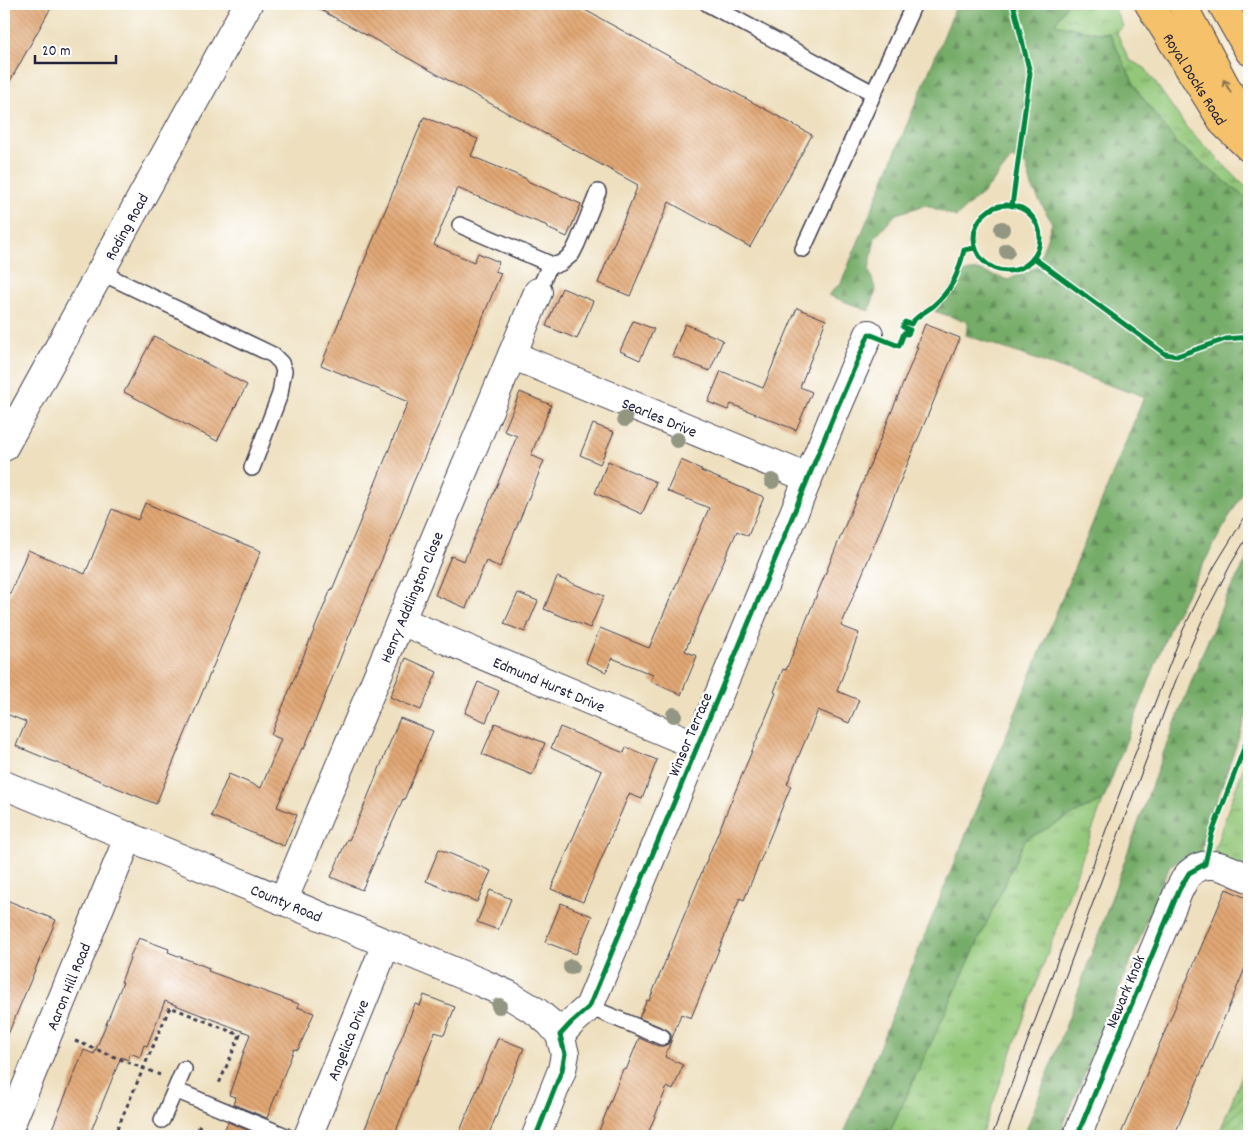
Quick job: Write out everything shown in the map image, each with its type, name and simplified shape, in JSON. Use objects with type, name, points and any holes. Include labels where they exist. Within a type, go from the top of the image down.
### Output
[{"type":"highway","name":"Royal Docks Road","points":[[1149,4],[1224,124],[1249,148]]},
{"type":"highway","points":[[1182,4],[1249,130]]},
{"type":"highway","points":[[1222,4],[1249,51]]},
{"type":"street","name":"Roding Road","points":[[4,447],[248,4]]},
{"type":"street","name":"Henry Addlington Close","points":[[283,901],[538,292]]},
{"type":"street","name":"Winsor Terrace","points":[[560,1035],[589,1008],[869,334]]},
{"type":"street","name":"Searles Drive","points":[[512,355],[808,478]]},
{"type":"street","name":"Edmund Hurst Drive","points":[[401,621],[698,746]]},
{"type":"street","name":"County Road","points":[[4,785],[509,995],[550,1023],[560,1035]]},
{"type":"street","name":"Aaron Hill Road","points":[[6,1136],[129,836]]},
{"type":"street","name":"Newark Knok","points":[[1077,1136],[1179,890],[1189,873],[1205,864],[1218,865],[1249,878]]},
{"type":"street","name":"Angelica Drive","points":[[308,1136],[386,944]]},
{"type":"street","points":[[536,1136],[562,1070],[565,1054],[560,1035]]},
{"type":"lane","points":[[708,4],[873,93]]},
{"type":"lane","points":[[802,249],[914,4]]},
{"type":"lane","points":[[460,225],[556,265],[572,254],[598,192]]},
{"type":"lane","points":[[538,292],[550,264]]},
{"type":"lane","points":[[100,272],[273,355],[281,363],[284,372],[280,394],[252,468]]},
{"type":"lane","points":[[589,1008],[662,1037]]},
{"type":"lane","points":[[162,1120],[184,1069]]},
{"type":"lane","points":[[175,1090],[286,1136]]},
{"type":"path","points":[[114,1136],[170,1007],[240,1035],[195,1136]]},
{"type":"path","points":[[49,1030],[143,1068]]},
{"type":"green space","points":[[957,4],[1067,4],[1055,24],[1097,33],[1109,33],[1137,90],[1177,144],[1249,200],[1249,481],[1173,619],[1103,801],[1025,840],[888,1136],[843,1136],[1144,397],[966,335],[968,322],[934,311],[965,272],[977,270],[1008,280],[1037,267],[1052,223],[1032,187],[1026,165],[1012,158],[988,188],[956,217],[926,205],[896,214],[875,238],[869,270],[876,291],[869,311],[828,295],[841,283]]},
{"type":"green space","points":[[1067,4],[1112,4],[1123,26],[1117,33],[1129,60],[1145,68],[1187,128],[1249,190],[1249,200],[1177,144],[1137,90],[1109,33],[1097,33],[1054,24]]},
{"type":"green space","points":[[1249,556],[1249,710],[1207,828],[1201,853],[1170,865],[1059,1136],[1024,1136],[1069,1017],[1161,759],[1226,597]]},
{"type":"green space","points":[[1249,753],[1249,868],[1212,857]]},
{"type":"green space","points":[[1103,801],[981,1136],[888,1136],[1025,840]]},
{"type":"green space","points":[[1249,1057],[1249,1136],[1218,1136]]},
{"type":"building","points":[[4,4],[53,4],[4,92]]},
{"type":"building","points":[[310,4],[574,4],[812,135],[750,247],[669,202],[630,296],[598,283],[638,185]]},
{"type":"building","points":[[424,117],[478,139],[471,156],[581,204],[567,237],[547,228],[548,226],[457,188],[434,245],[474,262],[478,253],[499,262],[495,271],[501,273],[349,636],[304,749],[302,748],[277,807],[297,815],[284,846],[211,816],[229,774],[261,788],[281,739],[271,735],[408,402],[321,365]]},
{"type":"building","points":[[562,288],[593,301],[577,339],[546,326]]},
{"type":"building","points":[[797,308],[826,320],[800,387],[812,392],[796,430],[731,404],[728,410],[708,402],[721,371],[763,388]]},
{"type":"building","points":[[633,321],[654,329],[640,360],[620,351]]},
{"type":"building","points":[[685,324],[723,340],[710,371],[672,356]]},
{"type":"building","points":[[925,324],[960,338],[841,626],[859,633],[837,691],[859,700],[849,723],[818,710],[787,784],[791,786],[744,900],[740,898],[691,1018],[681,1014],[665,1057],[683,1065],[673,1090],[667,1087],[647,1136],[597,1136],[623,1069],[626,1070],[639,1038],[658,1046],[668,1044],[671,1040],[669,1031],[639,1018],[647,1000],[649,1001],[776,693],[774,692],[783,669],[786,670],[918,347],[916,347]]},
{"type":"building","points":[[154,336],[247,385],[217,441],[124,392]]},
{"type":"building","points":[[520,392],[551,405],[531,455],[544,461],[500,567],[486,561],[466,608],[435,595],[451,556],[464,561],[497,485],[517,436],[504,431]]},
{"type":"building","points":[[593,424],[614,432],[600,464],[580,455]]},
{"type":"building","points":[[681,460],[701,469],[701,471],[764,497],[748,536],[737,531],[703,608],[685,651],[697,656],[681,695],[650,681],[653,675],[612,658],[606,672],[586,663],[600,628],[649,648],[709,508],[667,491]]},
{"type":"building","points":[[608,461],[656,482],[642,514],[595,493]]},
{"type":"building","points":[[145,503],[261,551],[156,804],[16,746],[26,722],[4,713],[4,609],[28,550],[85,574],[112,509],[138,520]]},
{"type":"building","points":[[557,577],[604,596],[590,628],[544,609]]},
{"type":"building","points":[[518,593],[538,601],[525,632],[504,624]]},
{"type":"building","points":[[406,658],[437,672],[421,710],[390,697]]},
{"type":"building","points":[[478,682],[499,691],[486,722],[465,713]]},
{"type":"building","points":[[400,718],[433,731],[404,800],[385,837],[362,890],[331,877],[347,839],[349,840],[364,806]]},
{"type":"building","points":[[495,723],[545,743],[532,775],[482,754]]},
{"type":"building","points":[[560,727],[624,753],[626,747],[657,760],[642,799],[629,794],[583,902],[551,889],[602,771],[551,748]]},
{"type":"building","points":[[439,849],[491,871],[477,902],[426,881]]},
{"type":"building","points":[[1226,889],[1249,899],[1249,959],[1174,1136],[1120,1136]]},
{"type":"building","points":[[490,890],[511,899],[498,930],[477,922]]},
{"type":"building","points":[[4,899],[56,920],[4,1044]]},
{"type":"building","points":[[561,903],[592,916],[576,954],[545,942]]},
{"type":"building","points":[[139,938],[169,949],[168,952],[209,968],[208,971],[299,1004],[297,1007],[314,1013],[298,1050],[294,1049],[267,1118],[233,1104],[236,1097],[229,1095],[250,1034],[165,1001],[147,1046],[144,1045],[140,1057],[130,1053],[128,1060],[121,1057],[89,1136],[49,1136],[84,1050],[94,1054],[123,982],[121,982],[129,958]]},
{"type":"building","points":[[424,995],[455,1007],[444,1035],[435,1032],[394,1136],[362,1136],[415,1004],[420,1006]]},
{"type":"building","points":[[498,1038],[524,1048],[488,1136],[458,1136]]},
{"type":"building","points":[[228,1122],[261,1136],[222,1136]]},
{"type":"tram line","points":[[992,1136],[1119,795],[1183,630],[1214,567],[1249,510]]},
{"type":"tram line","points":[[1006,1136],[1176,680],[1203,618],[1249,534]]},
{"type":"cycle path","points":[[1012,206],[1030,73],[1013,4]]},
{"type":"cycle path","points":[[1007,205],[1020,208],[1030,215],[1037,225],[1040,238],[1037,251],[1030,261],[1020,268],[1007,271],[994,268],[984,261],[977,251],[974,238],[977,225],[984,215],[994,208],[1007,205]]},
{"type":"cycle path","points":[[536,1136],[562,1070],[565,1054],[560,1035],[589,1007],[869,334],[899,346],[904,333],[908,334],[910,330],[903,327],[905,322],[911,324],[939,301],[953,282],[964,250],[975,248]]},
{"type":"cycle path","points":[[1034,258],[1165,354],[1177,356],[1226,339],[1249,337]]},
{"type":"cycle path","points":[[1077,1136],[1179,890],[1189,873],[1205,864],[1212,833],[1249,735]]}]
